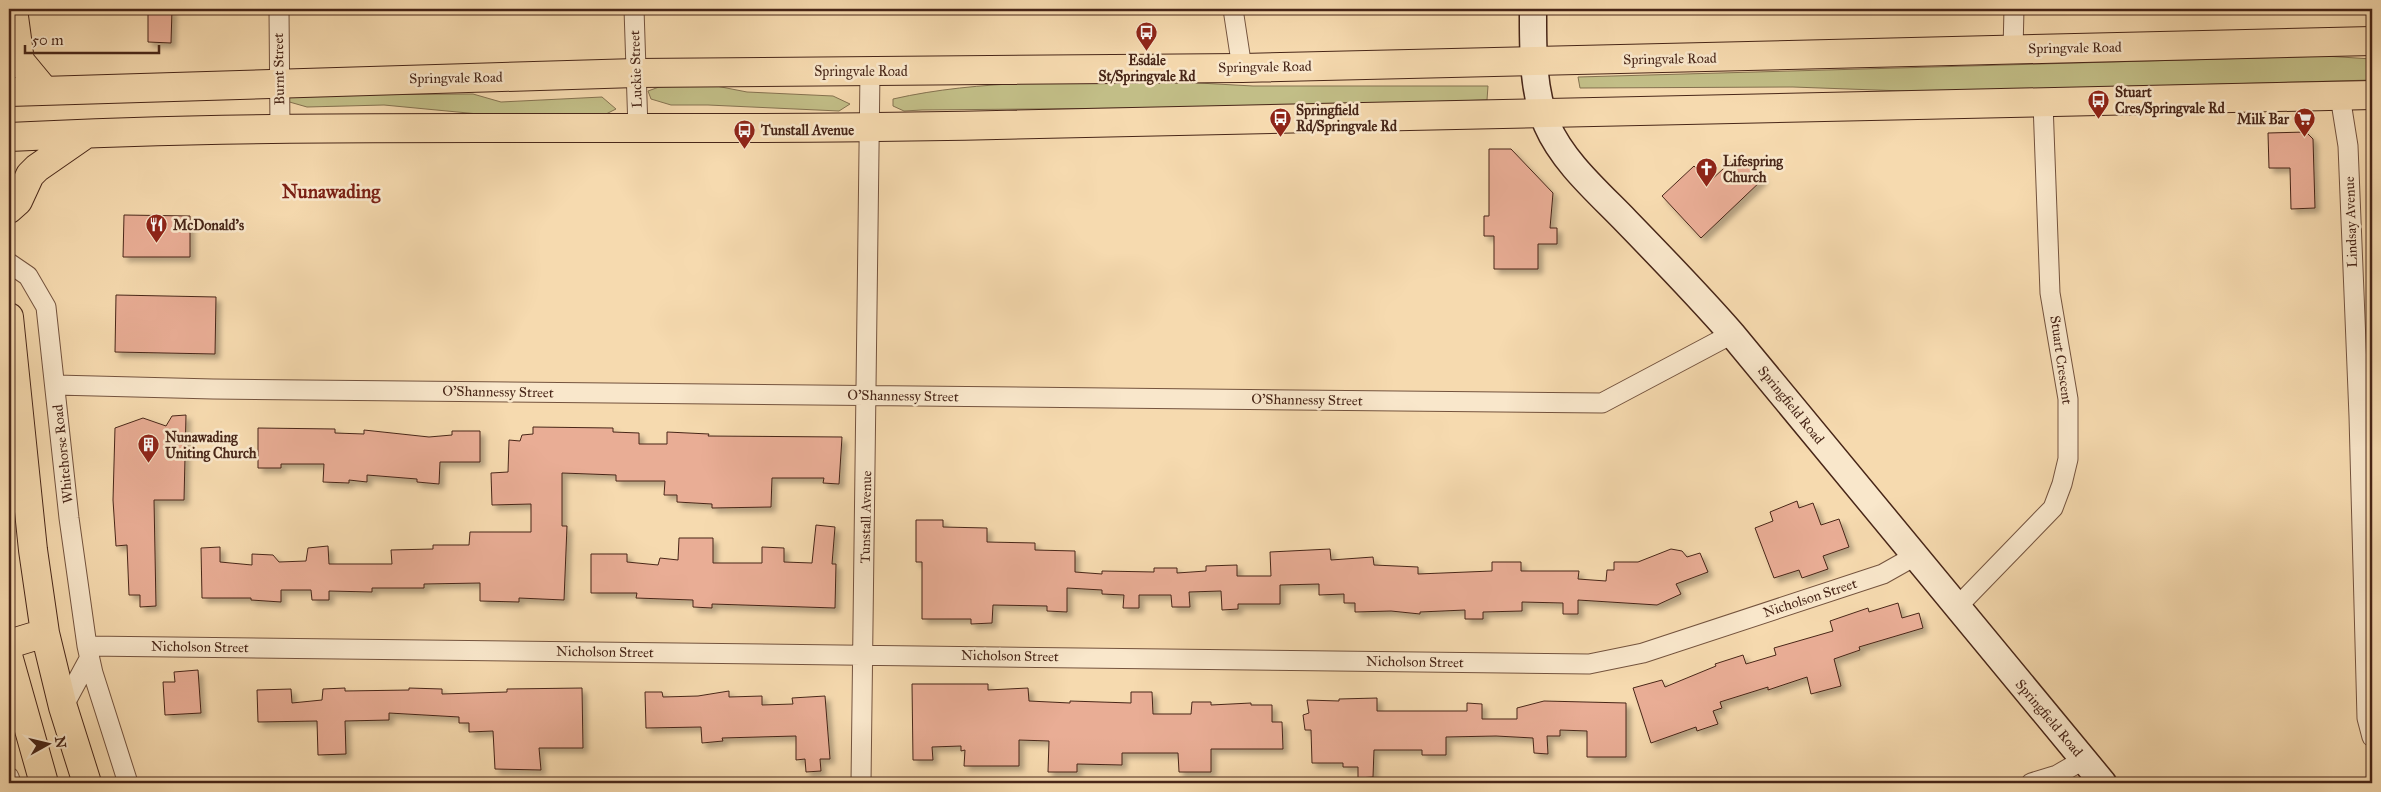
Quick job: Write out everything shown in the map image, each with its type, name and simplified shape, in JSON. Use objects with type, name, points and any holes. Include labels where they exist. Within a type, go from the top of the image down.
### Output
[{"type":"main road","points":[[13,9],[20,61],[44,90]]},
{"type":"main road","name":"Springfield Road","points":[[1533,9],[1534,62],[1544,115],[1560,147],[1589,183],[1699,296],[1732,334],[2103,783]]},
{"type":"main road","name":"Springvale Road","points":[[9,92],[636,73],[1242,68],[2372,41]]},
{"type":"main road","points":[[9,136],[280,130],[870,127],[1544,115],[2372,95]]},
{"type":"main road","points":[[9,209],[18,201],[30,175],[37,168],[86,134]]},
{"type":"main road","points":[[9,317],[33,550],[45,633],[62,706],[87,783]]},
{"type":"main road","points":[[9,644],[45,633]]},
{"type":"main road","points":[[9,659],[44,783]]},
{"type":"street","name":"Burnt Street","points":[[279,9],[280,130]]},
{"type":"street","name":"Luckie Street","points":[[634,9],[638,129]]},
{"type":"street","points":[[1233,9],[1242,68]]},
{"type":"street","points":[[2013,50],[2014,9]]},
{"type":"street","name":"Tunstall Avenue","points":[[861,783],[870,71]]},
{"type":"street","name":"Lindsay Avenue","points":[[2340,96],[2348,146],[2366,416],[2367,718],[2372,737]]},
{"type":"street","name":"Stuart Crescent","points":[[1957,607],[2053,508],[2062,484],[2068,459],[2068,399],[2050,293],[2043,103]]},
{"type":"street","name":"Whitehorse Road","points":[[9,263],[28,276],[45,304],[56,385],[70,527],[88,652],[128,783]]},
{"type":"street","name":"O'Shannessy Street","points":[[56,385],[213,389],[1602,403],[1732,334]]},
{"type":"street","name":"Nicholson Street","points":[[88,652],[864,654],[1590,664],[1643,653],[1874,577],[1915,556]]},
{"type":"street","points":[[62,706],[88,652]]},
{"type":"street","points":[[2031,783],[2057,775],[2083,760]]},
{"type":"street","points":[[9,777],[11,783]]},
{"type":"shaded area","points":[[2325,56],[2372,59],[2372,80],[1931,92],[1793,87],[1580,88],[1578,77]]},
{"type":"shaded area","points":[[1162,81],[1253,86],[1488,86],[1487,100],[1252,107],[904,111],[893,106],[893,99],[959,88],[1027,83]]},
{"type":"shaded area","points":[[711,85],[747,92],[833,96],[850,104],[839,111],[671,105],[651,99],[648,91],[659,87]]},
{"type":"shaded area","points":[[473,94],[501,102],[602,97],[616,109],[602,116],[489,115],[384,105],[307,107],[286,101],[285,95]]},
{"type":"building","points":[[148,9],[172,9],[171,43],[148,42]]},
{"type":"building","points":[[2306,132],[2313,139],[2315,208],[2291,209],[2290,168],[2269,168],[2268,133]]},
{"type":"building","points":[[1489,149],[1511,149],[1553,193],[1550,228],[1557,228],[1557,244],[1538,244],[1538,269],[1494,269],[1494,236],[1484,236],[1484,216],[1489,216]]},
{"type":"building","points":[[1739,154],[1763,179],[1701,238],[1662,196],[1694,166],[1709,182]]},
{"type":"building","name":"McDonald's","points":[[124,215],[190,216],[190,257],[123,257]]},
{"type":"building","points":[[116,295],[216,297],[215,354],[115,352]]},
{"type":"building","name":"Nunawading Uniting Church","points":[[186,415],[184,500],[154,500],[156,606],[140,607],[140,595],[129,595],[127,545],[116,546],[113,500],[115,428],[143,418],[166,426],[172,416]]},
{"type":"building","points":[[533,427],[613,428],[613,432],[639,433],[639,444],[667,444],[667,432],[709,434],[708,436],[842,437],[839,484],[823,483],[824,478],[772,478],[771,507],[712,508],[712,504],[677,502],[677,495],[664,495],[665,481],[616,481],[616,475],[562,473],[562,526],[567,526],[564,600],[519,598],[519,602],[480,601],[480,583],[424,584],[424,588],[372,588],[372,592],[329,591],[329,600],[312,600],[311,590],[281,590],[281,602],[251,600],[251,598],[202,598],[201,548],[220,547],[220,562],[252,565],[252,554],[273,555],[279,562],[306,561],[308,548],[328,546],[329,564],[392,564],[391,550],[433,549],[433,545],[469,545],[470,532],[531,532],[531,504],[492,505],[491,473],[508,472],[509,440],[520,441],[522,435],[533,434]]},
{"type":"building","points":[[258,428],[335,429],[335,433],[364,434],[364,430],[429,437],[452,435],[452,431],[480,431],[480,462],[440,462],[439,484],[417,482],[417,479],[367,475],[367,482],[349,480],[349,483],[323,482],[324,464],[281,464],[281,468],[258,468]]},
{"type":"building","points":[[1797,501],[1799,508],[1813,503],[1821,525],[1839,519],[1849,547],[1823,556],[1828,569],[1802,578],[1799,570],[1774,578],[1755,528],[1773,521],[1770,512]]},
{"type":"building","points":[[916,520],[943,520],[943,527],[987,528],[987,542],[1035,543],[1035,550],[1075,551],[1075,572],[1102,574],[1102,571],[1154,572],[1154,568],[1177,568],[1177,573],[1206,571],[1206,566],[1237,565],[1237,576],[1271,576],[1270,552],[1330,549],[1331,560],[1373,557],[1374,565],[1418,567],[1418,574],[1492,571],[1492,562],[1521,562],[1521,571],[1579,571],[1578,579],[1606,581],[1607,570],[1614,570],[1614,562],[1638,562],[1671,549],[1682,551],[1687,557],[1700,553],[1708,572],[1676,584],[1681,594],[1657,605],[1578,600],[1578,614],[1563,614],[1563,603],[1522,602],[1522,611],[1483,612],[1483,619],[1465,619],[1465,610],[1420,612],[1420,614],[1391,611],[1355,612],[1355,603],[1344,603],[1344,594],[1319,595],[1319,584],[1280,585],[1280,604],[1238,604],[1238,609],[1222,610],[1221,591],[1189,592],[1190,607],[1172,607],[1171,595],[1139,595],[1139,608],[1123,608],[1124,595],[1102,594],[1102,590],[1067,588],[1067,612],[1047,611],[1047,606],[993,605],[992,623],[971,624],[971,619],[922,619],[922,562],[916,562]]},
{"type":"building","points":[[816,525],[835,527],[832,564],[836,564],[835,608],[712,604],[712,608],[693,607],[693,600],[636,598],[637,593],[591,593],[591,554],[627,554],[627,562],[658,565],[660,558],[678,560],[679,538],[713,538],[713,563],[762,563],[762,547],[784,548],[784,562],[812,563]]},
{"type":"building","points":[[1898,603],[1902,618],[1919,613],[1923,628],[1859,647],[1860,650],[1834,659],[1841,686],[1811,694],[1807,677],[1768,690],[1768,687],[1720,702],[1722,708],[1713,711],[1718,724],[1697,731],[1696,727],[1651,743],[1633,688],[1662,680],[1665,687],[1716,666],[1715,664],[1743,655],[1746,664],[1776,655],[1774,648],[1833,631],[1830,621],[1868,608],[1869,612]]},
{"type":"building","points":[[198,670],[201,713],[165,715],[163,682],[175,682],[174,672]]},
{"type":"building","points":[[912,684],[988,684],[988,690],[1028,688],[1029,701],[1070,703],[1070,701],[1131,703],[1131,692],[1152,692],[1153,714],[1191,714],[1192,702],[1211,702],[1211,705],[1251,703],[1251,705],[1272,705],[1272,722],[1282,722],[1283,749],[1211,749],[1211,772],[1179,772],[1178,753],[1122,753],[1122,765],[1077,764],[1077,772],[1048,772],[1049,741],[1019,740],[1019,766],[964,766],[965,750],[961,751],[961,746],[932,747],[933,760],[913,760]]},
{"type":"building","points":[[345,688],[345,691],[409,690],[409,688],[442,689],[442,694],[507,692],[507,689],[582,688],[583,748],[539,748],[541,770],[495,769],[493,731],[469,732],[469,723],[459,723],[459,717],[389,713],[389,720],[345,721],[346,754],[318,755],[317,721],[258,722],[257,690],[291,689],[292,703],[322,700],[323,689]]},
{"type":"building","points":[[729,691],[729,697],[762,696],[762,705],[793,704],[792,698],[825,696],[830,759],[820,759],[821,771],[806,772],[805,759],[796,760],[796,736],[722,738],[723,741],[702,743],[701,727],[646,728],[645,692],[662,692],[663,697],[698,696]]},
{"type":"building","points":[[1377,698],[1377,711],[1467,711],[1467,703],[1482,704],[1482,719],[1517,719],[1517,708],[1544,701],[1626,703],[1626,757],[1587,757],[1587,731],[1560,730],[1560,736],[1547,736],[1548,754],[1534,753],[1533,738],[1496,736],[1446,737],[1446,755],[1422,755],[1422,750],[1374,750],[1373,777],[1358,778],[1358,767],[1343,767],[1343,763],[1312,763],[1311,730],[1305,730],[1303,715],[1309,713],[1307,700],[1339,701],[1339,699]]},
{"type":"place","name":"Esdale St/Springvale Rd","points":[[1147,51]]},
{"type":"place","name":"Stuart Cres/Springvale Rd","points":[[2099,119]]},
{"type":"place","name":"Springfield Rd/Springvale Rd","points":[[1280,137]]},
{"type":"place","name":"Milk Bar","points":[[2305,138]]},
{"type":"place","name":"Tunstall Avenue","points":[[745,149]]},
{"type":"place","name":"Lifespring Church","points":[[1707,188]]},
{"type":"place","name":"McDonald's","points":[[157,244]]},
{"type":"place","name":"Nunawading Uniting Church","points":[[149,464]]},
{"type":"district","name":"Nunawading","points":[[331,191]]}]
